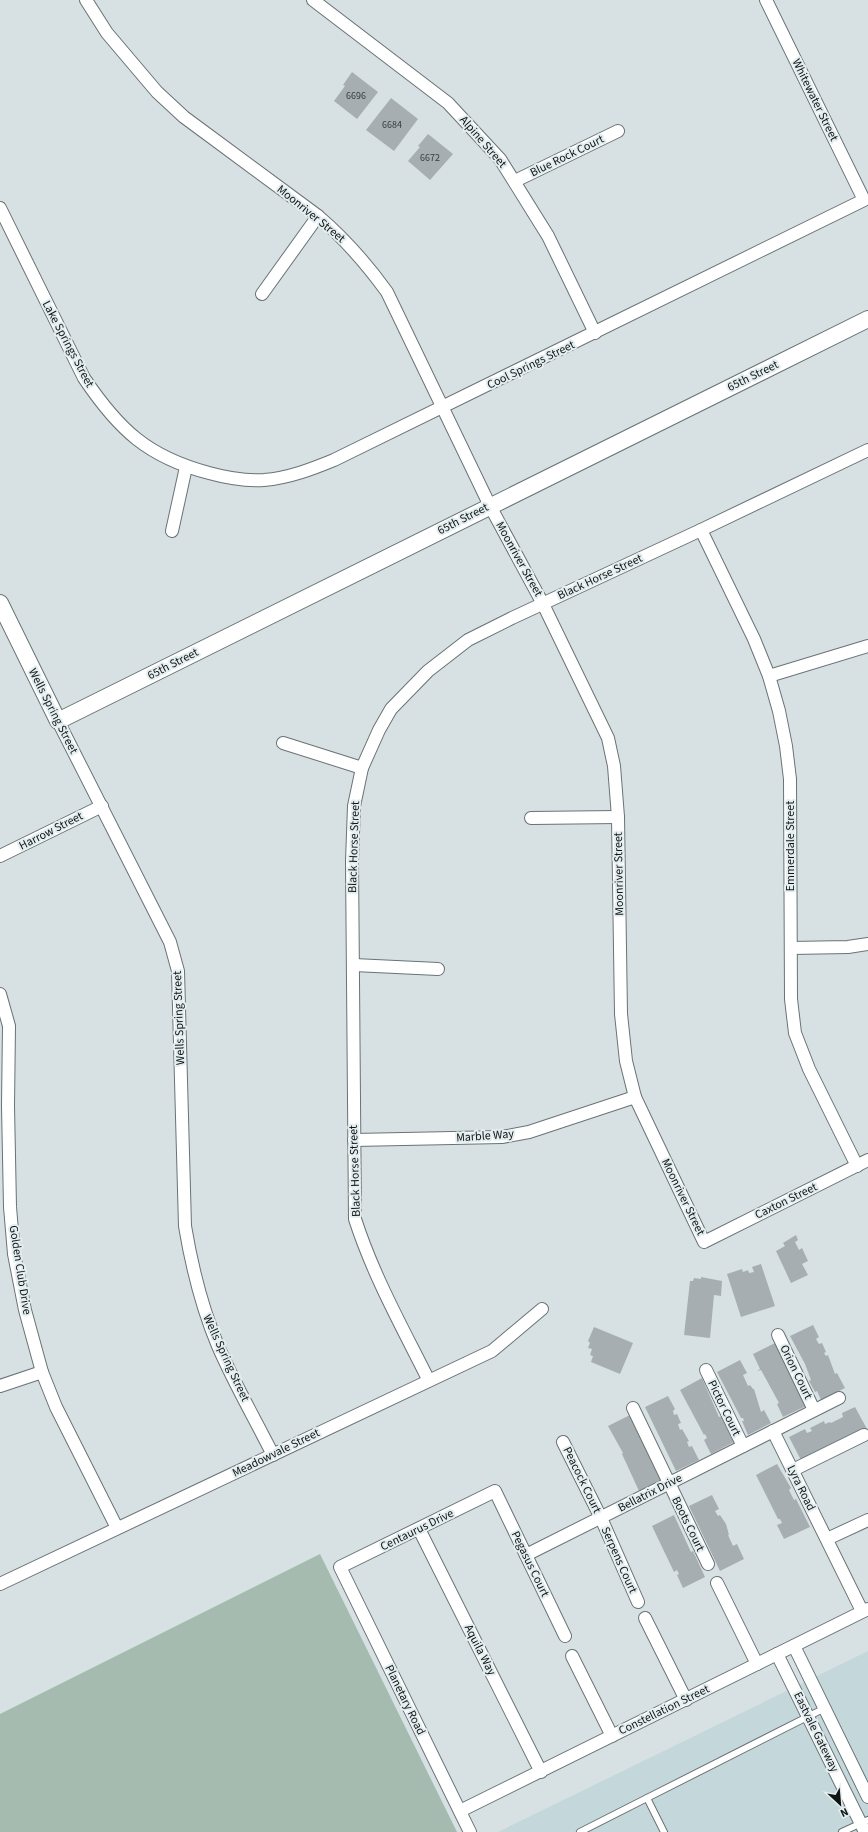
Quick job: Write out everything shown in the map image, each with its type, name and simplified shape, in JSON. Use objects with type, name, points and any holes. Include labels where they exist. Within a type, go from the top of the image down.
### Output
[{"type":"street","name":"Moonriver Street","points":[[86,0],[107,33],[157,92],[184,117],[318,216],[339,234],[366,262],[387,292],[490,506],[543,604],[608,738],[614,766],[618,817],[621,1014],[626,1061],[635,1097],[704,1242]]},
{"type":"street","name":"Whitewater Street","points":[[766,0],[864,200]]},
{"type":"street","name":"Alpine Street","points":[[321,2],[448,103],[500,159],[548,236],[595,333]]},
{"type":"street","name":"Blue Rock Court","points":[[515,181],[618,131]]},
{"type":"street","name":"Cool Springs Street","points":[[186,467],[227,478],[264,480],[296,475],[334,460],[442,408],[864,200]]},
{"type":"street","name":"Lake Springs Street","points":[[0,208],[84,378],[100,402],[123,428],[150,450],[186,467]]},
{"type":"street","points":[[262,294],[318,216]]},
{"type":"street","name":"65th Street","points":[[58,721],[868,319]]},
{"type":"street","name":"Black Horse Street","points":[[428,1379],[379,1281],[366,1252],[355,1218],[352,861],[354,806],[362,768],[379,730],[391,709],[428,671],[468,640],[868,450]]},
{"type":"street","points":[[172,531],[186,467]]},
{"type":"street","name":"Emmerdale Street","points":[[701,530],[754,639],[769,676],[779,711],[790,779],[791,999],[796,1033],[808,1069],[856,1166]]},
{"type":"street","name":"Wells Spring Street","points":[[0,603],[170,942],[178,971],[185,1226],[192,1268],[218,1347],[273,1455]]},
{"type":"street","points":[[769,676],[868,646]]},
{"type":"street","points":[[283,742],[362,768]]},
{"type":"street","name":"Harrow Street","points":[[0,856],[102,806]]},
{"type":"street","points":[[531,818],[618,817]]},
{"type":"street","points":[[791,948],[848,947],[868,944]]},
{"type":"street","points":[[354,965],[438,969]]},
{"type":"street","name":"Golden Club Drive","points":[[0,994],[9,1026],[4,1105],[10,1207],[14,1254],[25,1310],[42,1372],[56,1407],[117,1528]]},
{"type":"street","name":"Marble Way","points":[[354,1140],[502,1137],[529,1132],[635,1097]]},
{"type":"street","name":"Caxton Street","points":[[704,1242],[868,1160]]},
{"type":"street","name":"Meadowvale Street","points":[[0,1584],[273,1455],[428,1379],[492,1351],[542,1309]]},
{"type":"street","name":"Orion Court","points":[[778,1335],[814,1410]]},
{"type":"street","name":"Pictor Court","points":[[706,1370],[743,1446]]},
{"type":"street","points":[[0,1386],[42,1372]]},
{"type":"street","points":[[773,1430],[839,1398]]},
{"type":"street","name":"Boots Court","points":[[633,1408],[708,1564]]},
{"type":"street","name":"Bellatrix Drive","points":[[526,1555],[773,1430]]},
{"type":"street","name":"Lyra Road","points":[[773,1430],[826,1539],[865,1610]]},
{"type":"street","points":[[793,1470],[864,1435]]},
{"type":"street","name":"Peacock Court","points":[[563,1442],[601,1518]]},
{"type":"street","name":"Centaurus Drive","points":[[340,1567],[494,1492]]},
{"type":"street","name":"Pegasus Court","points":[[494,1492],[565,1636]]},
{"type":"street","name":"Serpens Court","points":[[601,1518],[638,1602]]},
{"type":"street","points":[[826,1539],[868,1520]]},
{"type":"street","name":"Aquila Way","points":[[419,1529],[541,1772]]},
{"type":"street","name":"Planetary Road","points":[[340,1567],[470,1832]]},
{"type":"street","points":[[717,1583],[757,1664]]},
{"type":"street","name":"Constellation Street","points":[[460,1811],[865,1610]]},
{"type":"street","points":[[645,1618],[686,1700]]},
{"type":"street","name":"Eastvale Gateway","points":[[794,1646],[868,1797]]},
{"type":"street","name":"Eastvale Gateway","points":[[777,1654],[864,1825]]},
{"type":"street","points":[[572,1656],[612,1736]]},
{"type":"lane","points":[[580,1832],[825,1708]]},
{"type":"lane","points":[[647,1798],[664,1832]]},
{"type":"lane","points":[[842,1832],[864,1825]]},
{"type":"shaded area","points":[[868,1651],[868,1832],[498,1832]]},
{"type":"green space","points":[[320,1554],[457,1832],[0,1832],[0,1714]]},
{"type":"building","points":[[352,72],[378,92],[357,119],[334,101],[345,86],[343,85]]},
{"type":"building","points":[[391,98],[418,119],[394,151],[366,130]]},
{"type":"building","points":[[428,134],[453,154],[430,180],[408,161],[420,147],[418,146]]},
{"type":"building","points":[[796,1235],[798,1240],[795,1242],[799,1250],[802,1248],[808,1261],[802,1264],[808,1275],[791,1283],[776,1251],[785,1246],[783,1243]]},
{"type":"building","points":[[761,1264],[775,1306],[741,1317],[727,1274],[742,1269],[743,1272],[748,1270],[749,1273],[754,1272],[752,1267]]},
{"type":"building","points":[[701,1277],[722,1281],[721,1296],[714,1295],[710,1338],[684,1335],[690,1281],[693,1281],[694,1278],[701,1279]]},
{"type":"building","points":[[813,1325],[819,1337],[816,1339],[819,1344],[822,1343],[826,1352],[824,1353],[826,1356],[828,1355],[835,1374],[837,1373],[845,1388],[821,1400],[817,1391],[815,1392],[809,1381],[811,1380],[805,1364],[790,1336]]},
{"type":"building","points":[[594,1327],[633,1343],[620,1374],[591,1362],[593,1356],[590,1355],[592,1349],[588,1348],[590,1343],[588,1341]]},
{"type":"building","points":[[775,1343],[806,1406],[783,1417],[777,1404],[779,1403],[761,1370],[757,1371],[760,1369],[753,1354]]},
{"type":"building","points":[[740,1360],[747,1373],[743,1375],[748,1386],[750,1385],[754,1389],[761,1412],[764,1410],[771,1423],[748,1435],[742,1421],[744,1421],[743,1418],[741,1418],[717,1372]]},
{"type":"building","points":[[702,1378],[719,1417],[722,1416],[734,1442],[711,1454],[704,1440],[707,1438],[680,1390]]},
{"type":"building","points":[[668,1396],[675,1409],[673,1411],[674,1415],[677,1414],[681,1423],[678,1424],[680,1430],[682,1429],[689,1441],[687,1442],[689,1447],[692,1446],[699,1460],[676,1471],[645,1407]]},
{"type":"building","points":[[855,1407],[867,1429],[853,1437],[852,1434],[841,1440],[842,1441],[802,1462],[789,1437],[805,1429],[807,1433],[812,1431],[810,1428],[824,1421],[825,1424],[831,1423],[843,1417],[842,1413]]},
{"type":"building","points":[[630,1415],[653,1464],[663,1478],[639,1491],[622,1454],[623,1453],[608,1426]]},
{"type":"building","points":[[777,1464],[791,1488],[789,1490],[794,1500],[796,1499],[810,1527],[784,1539],[777,1525],[782,1523],[780,1519],[778,1519],[756,1475]]},
{"type":"building","points":[[712,1495],[719,1509],[715,1511],[718,1516],[720,1515],[726,1524],[728,1535],[733,1546],[737,1544],[744,1559],[720,1571],[689,1506]]},
{"type":"building","points":[[674,1515],[691,1552],[693,1551],[705,1577],[683,1588],[677,1575],[679,1574],[677,1570],[674,1572],[652,1526]]}]
